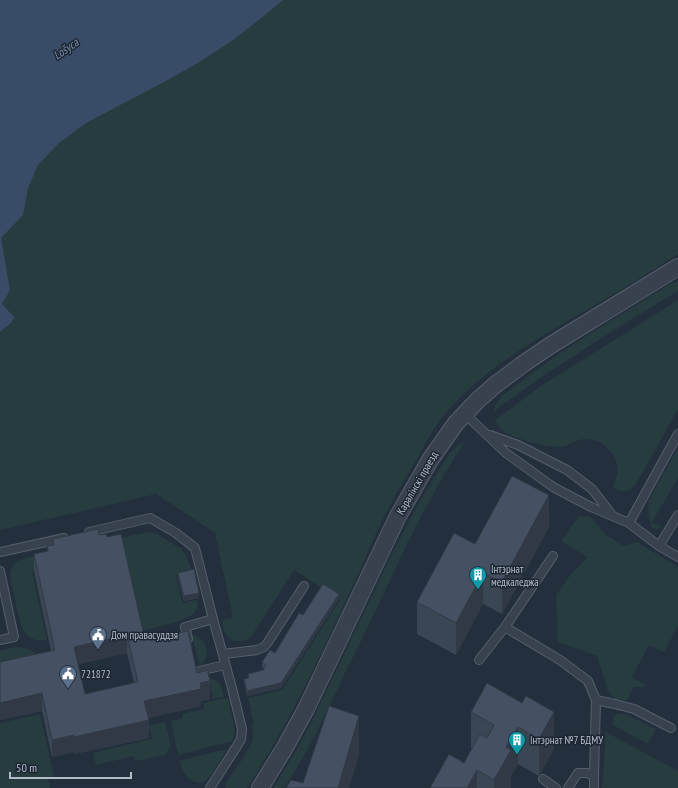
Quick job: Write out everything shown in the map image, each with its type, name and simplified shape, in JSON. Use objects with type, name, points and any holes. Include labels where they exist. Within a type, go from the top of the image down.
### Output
[{"type":"street","name":"Каралінскі праезд","points":[[260,788],[306,709],[368,581],[392,527],[405,503],[438,448],[464,413],[485,393],[523,364],[557,341],[678,267]]},
{"type":"lane","points":[[464,413],[506,453],[553,487],[591,507],[629,523],[659,546],[678,557]]},
{"type":"lane","points":[[486,434],[518,445],[567,470],[592,489],[613,516]]},
{"type":"lane","points":[[629,523],[678,434]]},
{"type":"lane","points":[[659,546],[678,515]]},
{"type":"lane","points":[[0,552],[150,518],[176,533],[195,548],[223,654],[241,726],[242,736],[210,788]]},
{"type":"lane","points":[[479,660],[505,627],[553,556]]},
{"type":"lane","points":[[0,571],[14,637],[0,640]]},
{"type":"lane","points":[[223,654],[258,650],[264,647],[304,586]]},
{"type":"lane","points":[[180,641],[188,639],[185,627],[213,619]]},
{"type":"lane","points":[[505,627],[560,660],[588,681],[596,700],[594,788]]},
{"type":"lane","points":[[199,671],[225,665]]},
{"type":"lane","points":[[596,700],[634,709],[671,728]]},
{"type":"lane","points":[[568,788],[578,773],[594,776]]},
{"type":"lane","points":[[543,780],[556,788]]},
{"type":"green space","points":[[0,0],[678,0],[678,254],[505,360],[470,388],[443,416],[386,512],[306,685],[278,737],[247,788],[226,788],[225,784],[252,743],[252,725],[254,724],[248,698],[282,690],[340,600],[294,570],[251,637],[244,641],[233,641],[224,631],[222,620],[233,618],[215,533],[156,494],[0,530]]},
{"type":"green space","points":[[678,281],[678,291],[546,374],[494,411],[495,405],[502,396],[532,373],[572,345],[670,284]]},
{"type":"green space","points":[[678,300],[678,409],[637,482],[632,488],[622,491],[612,487],[616,480],[617,472],[615,458],[609,449],[600,442],[585,439],[562,447],[544,445],[508,434],[497,424],[495,420],[541,386]]},
{"type":"green space","points":[[465,442],[444,475],[416,526],[363,638],[309,746],[284,788],[273,788],[310,725],[388,562],[416,508],[449,454],[457,446]]},
{"type":"green space","points":[[678,448],[678,478],[652,522],[663,528],[656,529],[652,527],[648,503]]},
{"type":"green space","points":[[579,516],[591,517],[605,534],[624,546],[637,542],[678,567],[678,626],[664,652],[649,645],[632,677],[646,685],[644,687],[633,687],[627,700],[615,699],[608,691],[597,656],[558,642],[556,595],[569,577],[587,557],[561,541]]},
{"type":"green space","points":[[148,532],[156,533],[181,549],[186,555],[192,571],[176,576],[182,603],[197,600],[197,608],[193,614],[180,621],[142,631],[106,541]]},
{"type":"green space","points":[[43,554],[46,568],[32,572],[47,640],[34,640],[25,633],[21,625],[10,579],[10,573],[15,564],[22,559]]},
{"type":"green space","points":[[192,634],[202,640],[207,651],[206,658],[199,665]]},
{"type":"green space","points":[[15,647],[26,648],[36,655],[0,677],[0,651]]},
{"type":"green space","points":[[209,678],[218,682],[224,697],[213,699],[210,685],[202,687]]},
{"type":"green space","points":[[228,698],[235,731],[232,741],[178,755],[171,721],[183,718],[182,714],[204,709],[203,703]]},
{"type":"green space","points":[[40,714],[54,776],[48,778],[50,788],[0,788],[0,723]]},
{"type":"green space","points":[[617,714],[626,714],[656,729],[648,744],[613,725],[613,718]]},
{"type":"green space","points":[[165,722],[171,746],[165,755],[135,761],[134,756],[96,765],[93,753],[152,739],[149,726]]},
{"type":"green space","points":[[606,732],[678,771],[678,788],[602,788]]},
{"type":"green space","points":[[227,749],[217,766],[205,781],[194,782],[185,775],[182,770],[179,761]]},
{"type":"water","name":"Lošyca","points":[[0,0],[283,0],[233,40],[201,61],[86,123],[59,143],[38,165],[28,188],[23,215],[1,238],[10,290],[2,304],[14,317],[11,323],[0,332]]},
{"type":"building","points":[[512,476],[549,495],[502,582],[483,573],[456,623],[417,602],[454,533],[475,544]]},
{"type":"building","name":"Дом правасуддзя","points":[[98,529],[99,535],[106,534],[107,537],[121,534],[145,640],[188,631],[197,673],[208,670],[210,681],[200,683],[201,689],[144,701],[149,720],[74,737],[74,735],[52,740],[42,693],[0,703],[0,662],[55,650],[34,554],[48,551],[47,546],[54,545],[53,539]],"holes":[[[127,635],[138,682],[85,694],[74,647]]]},
{"type":"building","points":[[194,569],[199,593],[184,596],[178,573]]},
{"type":"building","points":[[323,584],[339,594],[281,683],[247,691],[244,679],[249,678],[248,674],[263,670],[266,665],[262,662],[270,650],[275,653],[299,613],[303,615]]},
{"type":"building","points":[[487,683],[522,703],[526,696],[554,712],[539,739],[518,727],[506,747],[511,750],[494,780],[477,770],[467,788],[430,788],[449,754],[464,763],[480,734],[487,738],[494,725],[471,712]]},
{"type":"building","points":[[329,706],[359,716],[338,788],[286,788],[291,780],[303,783]]},
{"type":"place","name":"Інтэрнат медкаледжа","points":[[478,590]]},
{"type":"place","name":"Дом правасуддзя","points":[[98,650]]},
{"type":"place","name":"721872","points":[[68,689]]},
{"type":"place","name":"Інтэрнат №7 БДМУ","points":[[517,755]]}]
